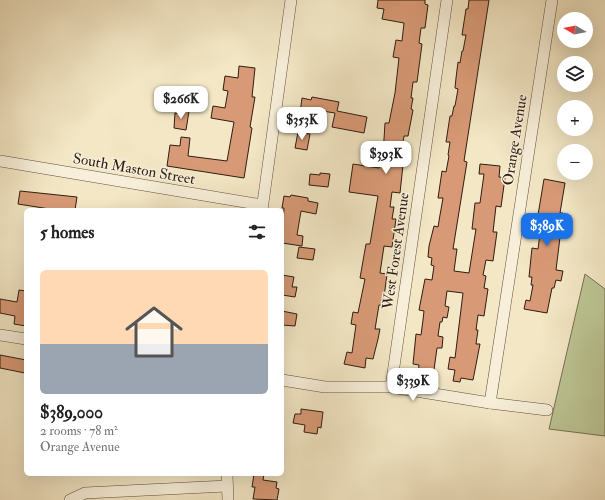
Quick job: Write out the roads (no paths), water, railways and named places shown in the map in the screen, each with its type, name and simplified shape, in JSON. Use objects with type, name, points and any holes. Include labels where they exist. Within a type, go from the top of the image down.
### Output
[{"type":"street","points":[[262,208],[291,0]]},
{"type":"street","name":"West Forest Avenue","points":[[391,387],[447,0]]},
{"type":"street","name":"Orange Avenue","points":[[490,403],[552,0]]},
{"type":"street","name":"South Maston Street","points":[[0,161],[262,208]]},
{"type":"street","points":[[0,334],[24,339]]},
{"type":"street","points":[[284,380],[325,387],[391,387],[490,403],[547,410]]},
{"type":"street","points":[[227,476],[228,500]]},
{"type":"street","points":[[70,500],[85,493],[227,486]]}]
